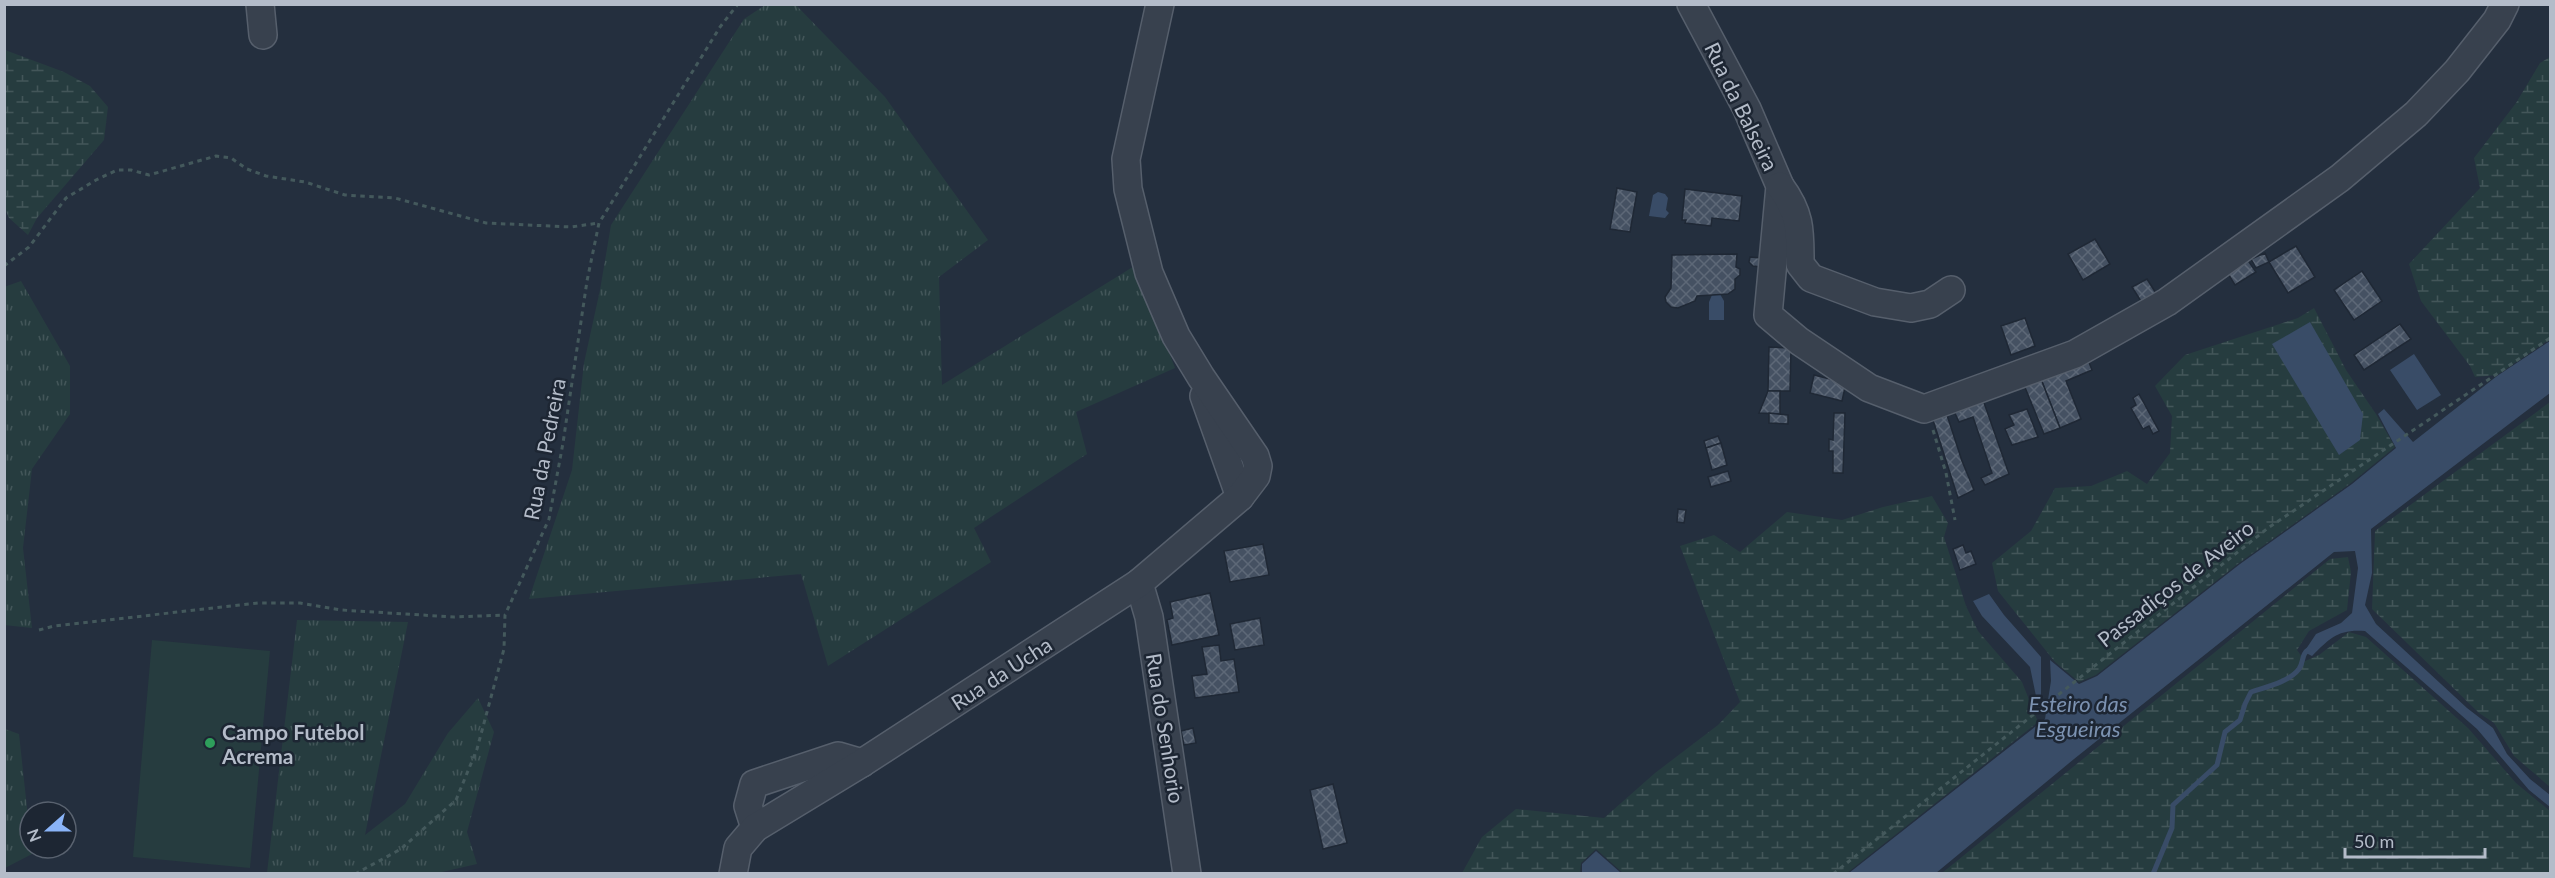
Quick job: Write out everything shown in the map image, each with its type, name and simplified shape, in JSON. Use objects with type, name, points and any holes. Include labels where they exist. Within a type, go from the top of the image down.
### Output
[{"type":"street","points":[[260,4],[262,35]]},
{"type":"street","name":"Rua da Balseira","points":[[1691,4],[1747,109],[1780,186],[1768,315],[1799,341],[1869,388],[1924,409]]},
{"type":"street","points":[[1924,409],[2075,354],[2167,302],[2340,178],[2416,114],[2457,71],[2497,20],[2505,4]]},
{"type":"street","name":"Rua da Ucha","points":[[733,873],[738,848],[755,828],[862,763],[1139,583],[1240,497],[1256,476],[1258,466],[1255,456],[1176,336],[1149,273],[1128,189],[1126,159],[1158,5]]},
{"type":"street","points":[[1780,186],[1794,204],[1800,234],[1800,264],[1811,278],[1875,302],[1911,308],[1930,304],[1951,290]]},
{"type":"street","name":"Rua do Senhorio","points":[[1139,583],[1149,617],[1187,873]]},
{"type":"street","points":[[755,828],[748,806],[754,784],[838,756],[862,763]]},
{"type":"path","name":"Rua da Pedreira","points":[[355,873],[401,849],[456,800],[477,749],[504,649],[505,615],[549,519],[563,443],[587,281],[599,223],[720,27],[738,4]]},
{"type":"path","points":[[4,266],[29,247],[66,198],[96,180],[117,170],[131,170],[149,175],[216,156],[231,158],[247,169],[266,176],[305,182],[345,195],[395,198],[486,223],[571,227],[599,223]]},
{"type":"path","name":"Passadiços de Aveiro","points":[[1833,873],[2268,528],[2550,338]]},
{"type":"path","points":[[1924,409],[1941,454],[1955,520]]},
{"type":"path","points":[[39,630],[54,626],[258,603],[300,603],[341,610],[442,616],[505,615]]},
{"type":"green space","points":[[765,5],[796,5],[885,97],[988,240],[939,277],[942,385],[1136,265],[1175,368],[1076,412],[1087,454],[974,528],[991,562],[828,666],[801,574],[529,599],[572,470],[584,363],[611,225],[744,19]]},
{"type":"green space","points":[[5,50],[64,72],[90,86],[108,107],[104,140],[37,218],[28,235],[9,218],[5,209]]},
{"type":"green space","points":[[2550,57],[2550,339],[2497,375],[2475,377],[2470,366],[2421,301],[2409,264],[2480,188],[2474,158],[2516,103],[2540,63]]},
{"type":"green space","points":[[21,281],[70,366],[70,414],[32,469],[23,548],[32,628],[4,625],[4,287]]},
{"type":"green space","points":[[2314,308],[2346,370],[2395,447],[2351,483],[2239,563],[2096,675],[2079,682],[2055,662],[1998,591],[1992,563],[2031,531],[2055,488],[2091,486],[2127,471],[2147,484],[2170,453],[2172,416],[2155,386],[2185,355],[2298,318]]},
{"type":"green space","points":[[2550,402],[2550,787],[2514,756],[2494,723],[2479,713],[2372,609],[2375,531]]},
{"type":"green space","points":[[1932,496],[1948,523],[1944,537],[1966,606],[1978,631],[2022,682],[2038,722],[1847,873],[1623,873],[1596,849],[1581,863],[1580,873],[1462,873],[1482,837],[1516,809],[1604,818],[1655,773],[1718,725],[1740,702],[1680,546],[1714,535],[1740,552],[1787,512],[1842,520],[1883,507]]},
{"type":"green space","points":[[2348,557],[2351,572],[2347,610],[2309,631],[2297,650],[2305,661],[2319,655],[2349,632],[2366,637],[2468,728],[2516,783],[2550,811],[2550,873],[1942,873],[2330,559]]},
{"type":"green space","points":[[297,620],[408,622],[365,835],[405,804],[448,733],[478,698],[494,732],[467,832],[477,864],[433,874],[267,873]]},
{"type":"green space","points":[[152,640],[270,651],[250,868],[133,857]]},
{"type":"green space","points":[[5,729],[19,734],[26,800],[18,800],[18,860],[20,860],[5,868]]},
{"type":"water","points":[[1658,192],[1665,194],[1668,198],[1666,210],[1669,213],[1665,218],[1649,216],[1653,195]]},
{"type":"water","points":[[1720,294],[1724,301],[1724,320],[1709,320],[1709,302],[1712,295]]},
{"type":"water","points":[[2310,322],[2363,414],[2360,440],[2339,455],[2272,344]]},
{"type":"water","name":"Esteiro das Esgueiras","points":[[2550,341],[2550,393],[2371,529],[2372,573],[2365,605],[2376,624],[2467,708],[2493,728],[2507,754],[2530,779],[2550,795],[2550,807],[2529,790],[2477,729],[2365,631],[2341,633],[2324,644],[2312,656],[2304,652],[2316,634],[2341,623],[2352,613],[2358,568],[2355,551],[2334,552],[2074,759],[1936,873],[1849,873],[2045,719],[2051,681],[2050,660],[2079,684],[2097,676],[2240,564],[2352,484],[2396,448],[2378,414],[2384,409],[2413,442],[2497,376]]},
{"type":"water","points":[[2414,354],[2441,395],[2417,410],[2390,370]]},
{"type":"water","points":[[1989,594],[2041,657],[2041,702],[2037,701],[2030,667],[1982,616],[1973,601]]},
{"type":"water","points":[[1596,851],[1621,873],[1582,873],[1582,864]]},
{"type":"building","points":[[1617,188],[1637,192],[1630,232],[1610,229]]},
{"type":"building","points":[[1685,189],[1742,196],[1739,221],[1712,218],[1711,226],[1685,223],[1686,220],[1682,220]]},
{"type":"building","points":[[2095,239],[2110,264],[2083,280],[2068,254]]},
{"type":"building","points":[[2296,246],[2315,277],[2288,293],[2269,262]]},
{"type":"building","points":[[2265,253],[2269,262],[2256,268],[2251,259]]},
{"type":"building","points":[[1737,254],[1736,267],[1740,269],[1740,275],[1735,279],[1735,289],[1728,294],[1697,296],[1695,301],[1678,308],[1671,307],[1666,302],[1665,297],[1671,288],[1672,255]]},
{"type":"building","points":[[1750,257],[1762,258],[1761,267],[1753,266],[1749,262]]},
{"type":"building","points":[[2247,259],[2256,272],[2235,285],[2227,272]]},
{"type":"building","points":[[2362,271],[2382,301],[2354,320],[2334,290]]},
{"type":"building","points":[[2147,279],[2159,298],[2144,306],[2132,287]]},
{"type":"building","points":[[2025,318],[2035,346],[2011,355],[2001,326]]},
{"type":"building","points":[[2400,324],[2411,339],[2364,370],[2354,355]]},
{"type":"building","points":[[1769,347],[1791,348],[1790,391],[1768,391]]},
{"type":"building","points":[[2086,355],[2092,370],[2066,381],[2081,419],[2060,428],[2039,374]]},
{"type":"building","points":[[1814,375],[1846,383],[1842,401],[1810,393]]},
{"type":"building","points":[[2041,379],[2060,428],[2044,434],[2024,385]]},
{"type":"building","points":[[1768,391],[1780,391],[1780,414],[1759,413]]},
{"type":"building","points":[[2139,394],[2159,431],[2153,434],[2149,426],[2143,429],[2131,408],[2136,405],[2133,398]]},
{"type":"building","points":[[1982,397],[2009,474],[1985,485],[1981,478],[1992,473],[1973,417],[1959,422],[1953,409]]},
{"type":"building","points":[[2027,409],[2038,437],[2012,445],[2005,429],[2014,425],[2009,415]]},
{"type":"building","points":[[1946,412],[1974,490],[1958,498],[1932,417]]},
{"type":"building","points":[[1769,413],[1788,415],[1788,424],[1769,423]]},
{"type":"building","points":[[1834,413],[1845,413],[1843,473],[1833,473],[1833,451],[1829,451],[1829,439],[1833,440]]},
{"type":"building","points":[[1718,436],[1721,443],[1706,448],[1704,441]]},
{"type":"building","points":[[1721,443],[1727,465],[1712,470],[1706,448]]},
{"type":"building","points":[[1728,471],[1731,481],[1711,487],[1708,477]]},
{"type":"building","points":[[1678,509],[1686,510],[1684,523],[1677,522]]},
{"type":"building","points":[[1263,544],[1269,575],[1230,582],[1224,551]]},
{"type":"building","points":[[1963,545],[1966,553],[1971,551],[1976,564],[1960,570],[1953,549]]},
{"type":"building","points":[[1210,593],[1219,635],[1172,645],[1167,620],[1173,618],[1170,602]]},
{"type":"building","points":[[1260,618],[1264,645],[1235,650],[1230,624]]},
{"type":"building","points":[[1219,645],[1221,661],[1234,659],[1239,692],[1195,698],[1192,676],[1207,674],[1202,647]]},
{"type":"building","points":[[1193,728],[1196,743],[1184,745],[1181,731]]},
{"type":"building","points":[[1333,784],[1347,843],[1323,849],[1310,790]]},
{"type":"waterway","points":[[2153,874],[2172,828],[2173,805],[2217,765],[2225,732],[2240,720],[2251,692],[2277,684],[2295,674],[2309,649]]},
{"type":"place","name":"Campo Futebol Acrema","points":[[210,743]]}]
